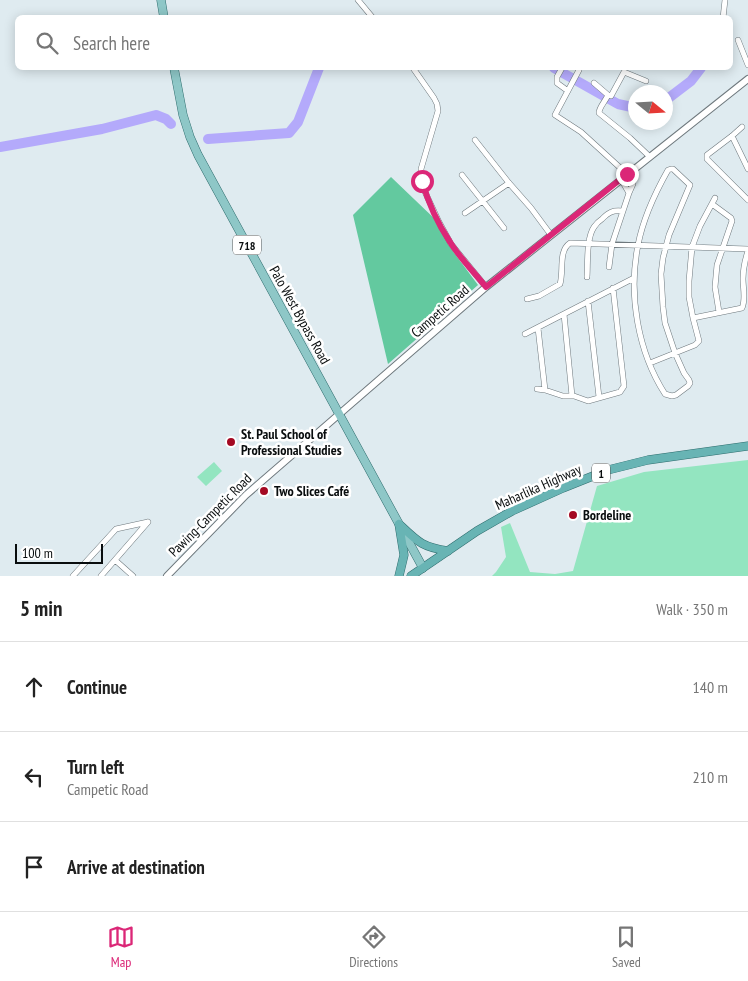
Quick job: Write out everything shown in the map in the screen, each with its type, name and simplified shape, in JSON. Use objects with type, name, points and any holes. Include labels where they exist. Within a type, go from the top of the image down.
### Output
[{"type":"highway","name":"Maharlika Highway","points":[[411,576],[477,531],[512,511],[608,470],[648,460],[748,446]]},
{"type":"highway","points":[[399,524],[424,545],[448,551]]},
{"type":"highway","points":[[399,524],[404,555],[399,576]]},
{"type":"main road","points":[[161,0],[164,15]]},
{"type":"main road","name":"Palo West Bypass Road","points":[[174,70],[182,115],[198,155],[423,568]]},
{"type":"street","points":[[358,0],[370,15]]},
{"type":"street","points":[[722,15],[725,0]]},
{"type":"street","points":[[738,40],[748,64]]},
{"type":"street","points":[[414,70],[434,98],[438,111],[421,170],[425,192],[451,244],[486,287]]},
{"type":"street","points":[[560,70],[556,83],[568,91]]},
{"type":"street","points":[[579,70],[555,115],[581,132],[627,174]]},
{"type":"street","points":[[646,81],[624,72],[611,96],[607,97],[599,110],[599,114],[630,138],[650,157]]},
{"type":"street","name":"Campetic Road","points":[[340,415],[486,287],[748,79]]},
{"type":"street","points":[[594,83],[607,97]]},
{"type":"street","points":[[742,127],[706,156],[748,200]]},
{"type":"street","points":[[732,136],[748,169]]},
{"type":"street","points":[[475,140],[551,235]]},
{"type":"street","points":[[673,169],[690,185],[690,188],[665,246],[661,274],[663,307],[665,323],[675,353],[690,383],[676,395],[672,396],[666,394],[660,387],[642,341],[634,278],[638,244],[647,215],[659,187],[668,170],[673,169]]},
{"type":"street","points":[[462,175],[504,228]]},
{"type":"street","points":[[621,179],[629,193]]},
{"type":"street","points":[[465,213],[509,183]]},
{"type":"street","points":[[609,267],[612,244],[633,184]]},
{"type":"street","points":[[650,362],[695,345],[699,341],[689,297],[692,247],[700,226],[715,198]]},
{"type":"street","points":[[712,204],[731,218],[732,221],[717,265],[715,287],[719,312]]},
{"type":"street","points":[[587,277],[590,236],[594,226],[610,211],[622,211]]},
{"type":"street","points":[[527,299],[539,296],[560,284],[563,251],[570,243],[638,244],[748,250],[743,277],[744,305],[742,308],[693,318]]},
{"type":"street","points":[[525,334],[634,278]]},
{"type":"street","points":[[536,389],[588,401],[620,392],[624,386],[613,288]]},
{"type":"street","points":[[588,301],[599,397]]},
{"type":"street","points":[[564,314],[572,396]]},
{"type":"street","points":[[538,328],[545,390]]},
{"type":"street","name":"Pawing-Campetic Road","points":[[167,576],[246,495],[340,415]]},
{"type":"street","points":[[73,576],[116,529],[148,522],[101,576]]},
{"type":"street","points":[[115,560],[133,576]]},
{"type":"green space","points":[[391,177],[438,222],[449,246],[478,285],[388,364],[353,215]]},
{"type":"green space","points":[[748,460],[748,576],[492,576],[506,557],[501,527],[510,523],[530,572],[555,574],[573,571],[597,486],[644,472]]},
{"type":"green space","points":[[214,462],[222,471],[206,486],[197,477]]},
{"type":"waterway","points":[[208,139],[289,133],[298,122],[318,70]]},
{"type":"waterway","points":[[558,70],[618,104],[628,106]]},
{"type":"waterway","points":[[673,95],[691,81],[699,70]]},
{"type":"waterway","points":[[0,147],[102,129],[156,115],[166,119],[171,124]]},
{"type":"place","name":"St. Paul School of Professional Studies","points":[[231,442]]},
{"type":"place","name":"Two Slices Café","points":[[264,491]]},
{"type":"place","name":"Bordeline","points":[[573,515]]},
{"type":"route","points":[[422,181],[425,192],[451,244],[486,287],[627,174]]}]
